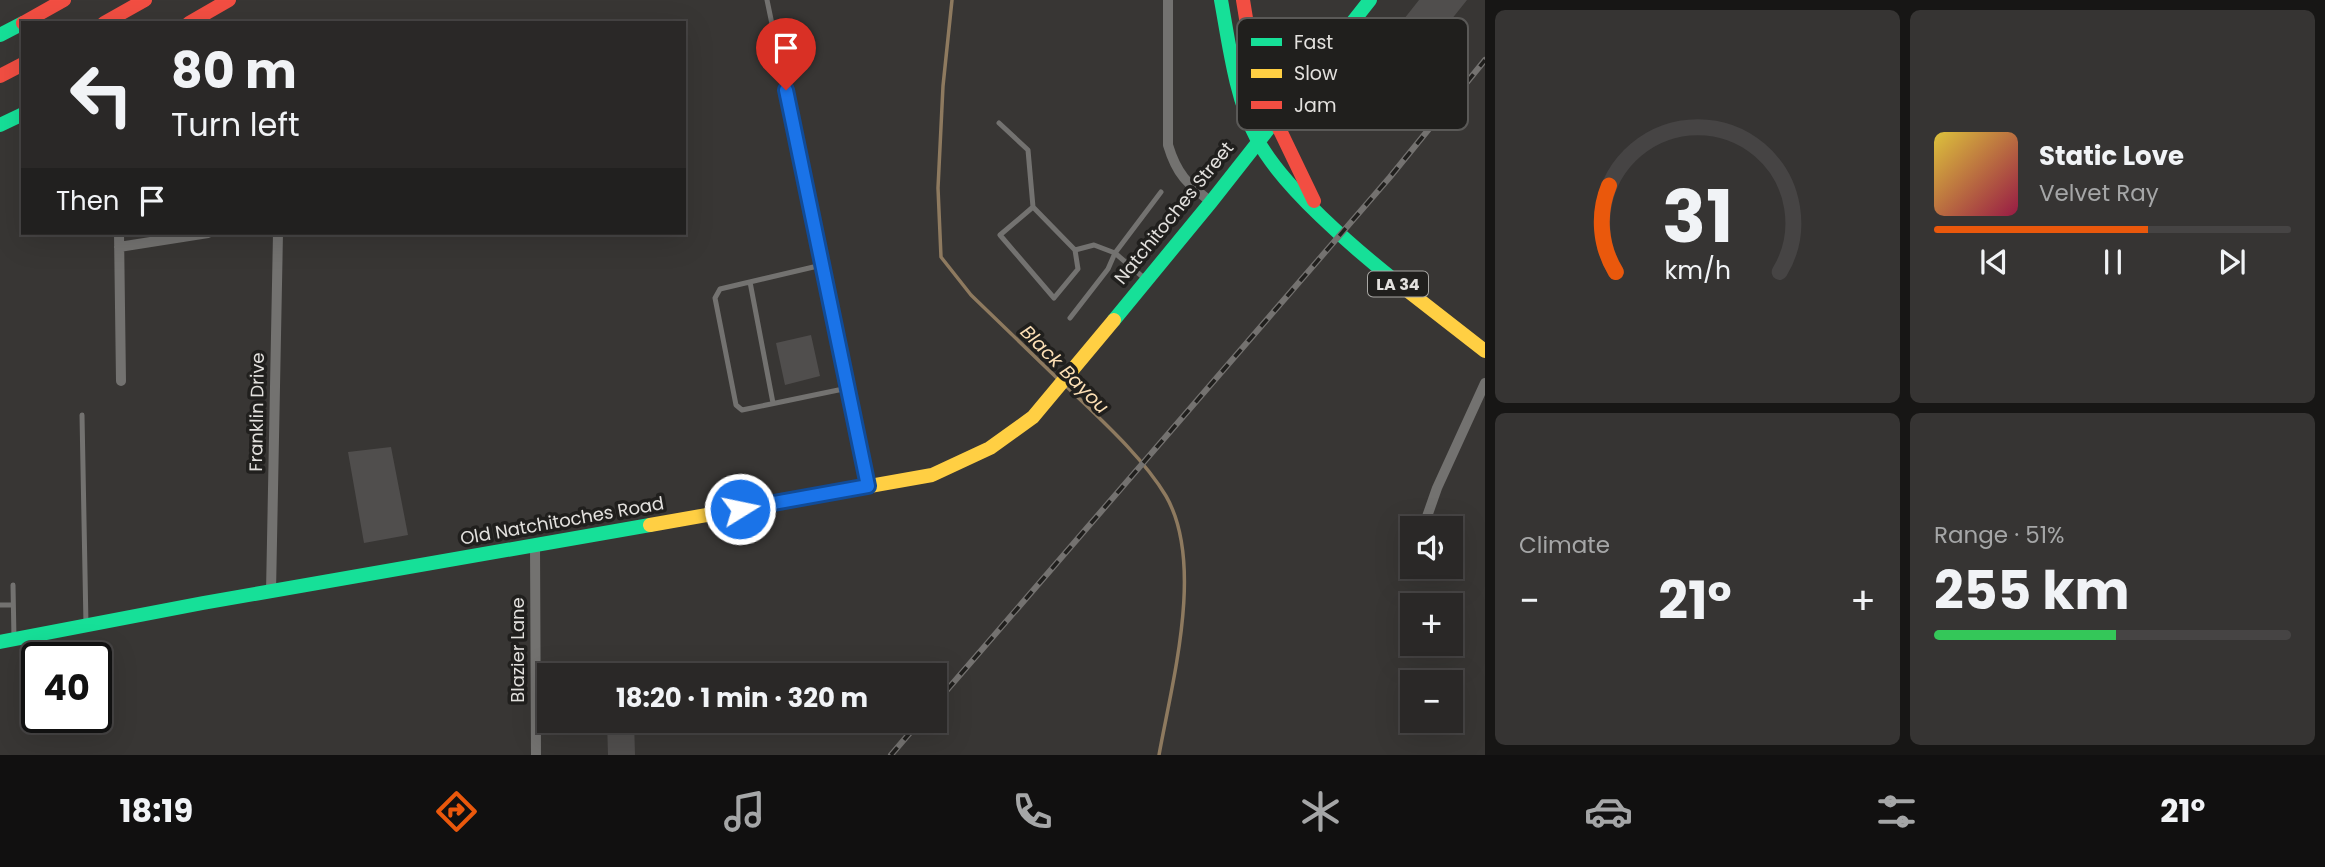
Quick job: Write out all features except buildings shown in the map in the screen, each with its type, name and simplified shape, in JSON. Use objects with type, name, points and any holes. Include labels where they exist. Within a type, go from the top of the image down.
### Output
[{"type":"main road","points":[[27,21],[64,0]]},
{"type":"main road","points":[[108,21],[145,0]]},
{"type":"main road","points":[[192,21],[229,0]]},
{"type":"main road","name":"LA 34","points":[[1222,0],[1237,78]]},
{"type":"main road","name":"LA 34","points":[[1243,0],[1246,18]]},
{"type":"main road","name":"Natchitoches Street","points":[[1355,18],[1370,0]]},
{"type":"main road","points":[[0,35],[21,24]]},
{"type":"main road","points":[[0,76],[21,65]]},
{"type":"main road","points":[[0,125],[21,115]]},
{"type":"main road","name":"LA 34","points":[[1254,130],[1257,140],[1286,179],[1318,209],[1340,235],[1485,351]]},
{"type":"main road","name":"Natchitoches Street","points":[[1087,352],[1211,202],[1265,130]]},
{"type":"main road","name":"LA 34","points":[[1278,130],[1318,209]]},
{"type":"main road","name":"Old Natchitoches Road","points":[[7,641],[86,628],[218,599],[271,592],[932,475],[990,448],[1033,417],[1087,352]]},
{"type":"street","points":[[1168,0],[1168,145],[1182,179],[1211,202]]},
{"type":"street","points":[[119,235],[121,381]]},
{"type":"street","points":[[119,247],[195,235]]},
{"type":"street","name":"Franklin Drive","points":[[271,592],[278,235]]},
{"type":"street","points":[[1427,516],[1437,488],[1485,383]]},
{"type":"street","name":"Blazier Lane","points":[[535,545],[536,755]]},
{"type":"lane","points":[[767,0],[868,486]]},
{"type":"lane","points":[[999,123],[1028,150],[1033,206],[1075,250],[1078,269],[1054,298],[1000,235],[1033,206]]},
{"type":"lane","points":[[1070,318],[1108,269],[1115,253],[1161,192]]},
{"type":"lane","points":[[1075,250],[1094,244],[1115,253],[1147,280]]},
{"type":"lane","points":[[822,265],[720,289],[715,298],[736,405],[741,410],[848,388]]},
{"type":"lane","points":[[750,282],[773,403]]},
{"type":"lane","points":[[82,415],[86,628]]},
{"type":"lane","points":[[7,641],[13,605],[13,585]]},
{"type":"lane","points":[[0,605],[13,605]]},
{"type":"waterway","name":"Black Bayou","points":[[952,0],[943,86],[938,188],[941,257],[971,295],[1059,380]]},
{"type":"waterway","name":"Black Bayou","points":[[1065,385],[1145,466],[1166,496],[1177,524],[1183,555],[1182,624],[1159,755]]},
{"type":"railway","points":[[1468,81],[1485,60]]},
{"type":"railway","points":[[947,690],[1428,130]]},
{"type":"railway","points":[[891,755],[910,733]]},
{"type":"traffic: fast","points":[[1221,0],[1237,82]]},
{"type":"traffic: fast","points":[[1356,18],[1370,0]]},
{"type":"traffic: fast","points":[[0,35],[21,24]]},
{"type":"traffic: fast","points":[[0,125],[21,115]]},
{"type":"traffic: fast","points":[[1253,130],[1269,158],[1302,197],[1362,254],[1399,284]]},
{"type":"traffic: fast","points":[[1114,320],[1268,130]]},
{"type":"traffic: fast","points":[[0,642],[203,603],[650,525]]},
{"type":"traffic: slow","points":[[1399,284],[1485,351]]},
{"type":"traffic: slow","points":[[650,525],[932,475],[990,448],[1033,417],[1114,320]]},
{"type":"traffic: jam","points":[[27,21],[64,0]]},
{"type":"traffic: jam","points":[[108,21],[145,0]]},
{"type":"traffic: jam","points":[[192,21],[229,0]]},
{"type":"traffic: jam","points":[[1243,0],[1246,18]]},
{"type":"traffic: jam","points":[[0,76],[21,65]]},
{"type":"traffic: jam","points":[[1280,130],[1314,201]]},
{"type":"route","points":[[740,509],[868,486],[786,90]]}]
